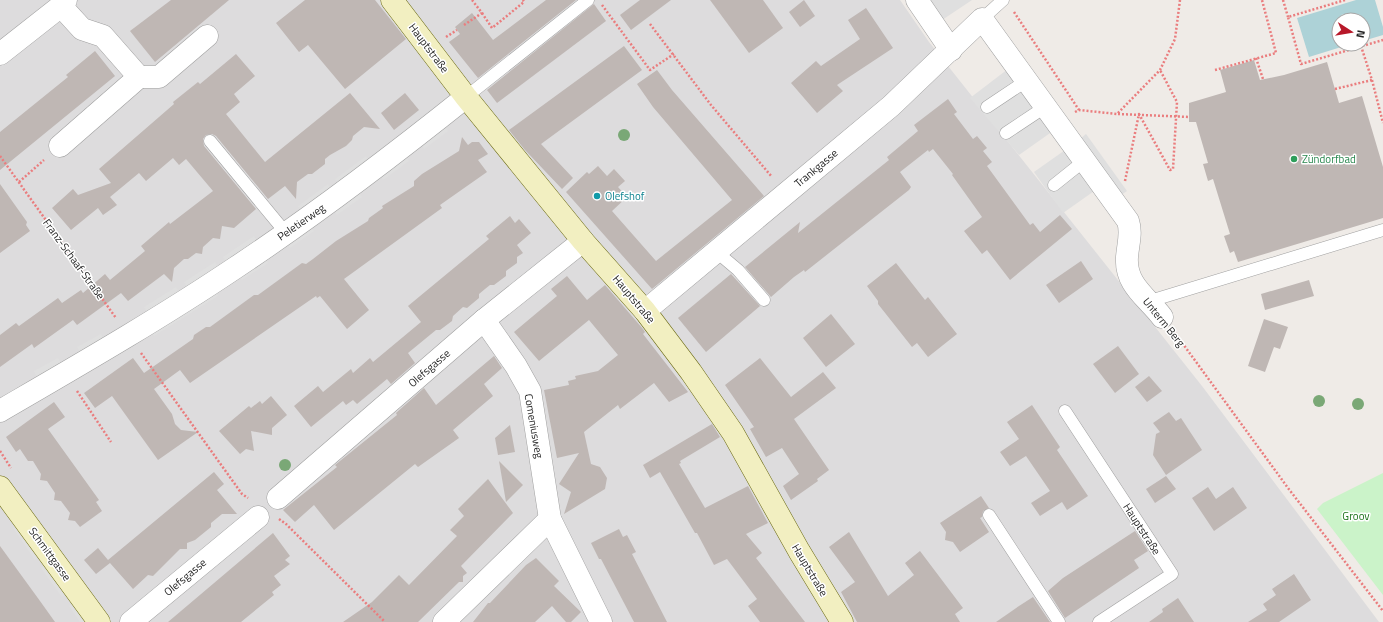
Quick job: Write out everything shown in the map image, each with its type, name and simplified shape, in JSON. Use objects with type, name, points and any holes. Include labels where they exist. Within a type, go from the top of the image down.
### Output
[{"type":"main road","name":"Hauptstraße","points":[[392,0],[466,97],[583,241],[645,311],[733,433],[799,551],[842,622]]},
{"type":"main road","name":"Schmittgasse","points":[[0,487],[99,622]]},
{"type":"street","points":[[917,0],[951,50]]},
{"type":"street","points":[[0,54],[64,3],[82,29],[103,36],[139,77]]},
{"type":"street","name":"Trankgasse","points":[[645,311],[891,106],[982,19]]},
{"type":"street","name":"Unterm Berg","points":[[982,19],[1044,107],[1119,208],[1130,226],[1131,235],[1127,267],[1130,277],[1134,287],[1156,309]]},
{"type":"street","points":[[60,146],[139,77],[158,77],[207,36]]},
{"type":"street","name":"Peletierweg","points":[[0,411],[129,335],[235,268],[352,186],[466,97]]},
{"type":"street","name":"Olefsgasse","points":[[131,622],[266,509],[484,320],[583,241]]},
{"type":"street","name":"Comeniusweg","points":[[484,320],[516,366],[530,391],[550,519],[601,622]]},
{"type":"street","points":[[444,622],[550,519]]},
{"type":"lane","points":[[466,97],[588,0]]},
{"type":"lane","points":[[982,19],[1006,3]]},
{"type":"lane","points":[[987,107],[1026,82]]},
{"type":"lane","points":[[1006,133],[1044,107]]},
{"type":"lane","points":[[210,141],[286,233]]},
{"type":"lane","points":[[1054,185],[1084,161]]},
{"type":"lane","points":[[1156,309],[1383,230]]},
{"type":"lane","points":[[718,250],[764,300]]},
{"type":"lane","name":"Hauptstraße","points":[[1065,411],[1172,574],[1100,622]]},
{"type":"lane","points":[[989,515],[1059,622]]},
{"type":"path","points":[[472,0],[492,28],[524,2],[523,0]]},
{"type":"path","points":[[598,0],[650,70],[674,54]]},
{"type":"path","points":[[1117,114],[1160,70],[1175,39],[1180,0]]},
{"type":"path","points":[[1215,70],[1276,53],[1262,0]]},
{"type":"path","points":[[1283,0],[1301,64],[1341,52]]},
{"type":"path","points":[[1288,17],[1345,0]]},
{"type":"path","points":[[1006,3],[1079,110]]},
{"type":"path","points":[[464,25],[482,13]]},
{"type":"path","points":[[650,24],[674,54],[710,105],[786,193]]},
{"type":"path","points":[[1371,43],[1383,40]]},
{"type":"path","points":[[1363,52],[1383,123]]},
{"type":"path","points":[[1256,58],[1263,79]]},
{"type":"path","points":[[1139,114],[1170,170],[1173,170],[1177,102],[1160,70]]},
{"type":"path","points":[[1335,90],[1372,80]]},
{"type":"path","points":[[1058,124],[1079,110],[1117,114],[1189,117]]},
{"type":"path","points":[[1119,208],[1139,114]]},
{"type":"path","points":[[19,182],[60,146]]},
{"type":"path","name":"Franz-Schaaf-Straße","points":[[0,156],[129,335]]},
{"type":"path","name":"Unterm Berg","points":[[1156,309],[1288,488],[1383,611]]},
{"type":"path","points":[[129,335],[242,494],[286,524],[385,622]]},
{"type":"path","points":[[65,373],[111,442]]},
{"type":"shaded area","points":[[0,0],[900,0],[929,42],[1202,386],[1379,622],[0,622]]},
{"type":"shaded area","points":[[924,0],[972,0],[939,22]]},
{"type":"shaded area","points":[[1008,69],[1053,131],[1019,155],[970,98]]},
{"type":"shaded area","points":[[444,126],[448,131],[424,149],[421,144]]},
{"type":"shaded area","points":[[1086,134],[1127,191],[1121,195],[1080,139]]},
{"type":"shaded area","points":[[1068,148],[1097,189],[1063,213],[1034,172]]},
{"type":"shaded area","points":[[366,156],[369,161],[339,184],[335,179]]},
{"type":"shaded area","points":[[405,156],[409,161],[383,180],[380,175]]},
{"type":"shaded area","points":[[328,184],[331,189],[301,211],[298,206]]},
{"type":"shaded area","points":[[358,192],[362,197],[337,215],[333,210]]},
{"type":"shaded area","points":[[310,226],[314,231],[290,248],[286,242]]},
{"type":"shaded area","points":[[254,236],[257,241],[226,262],[223,257]]},
{"type":"shaded area","points":[[264,258],[268,263],[242,280],[238,274]]},
{"type":"shaded area","points":[[215,262],[219,267],[187,287],[184,282]]},
{"type":"shaded area","points":[[176,287],[179,292],[147,312],[144,307]]},
{"type":"shaded area","points":[[215,290],[218,296],[154,336],[151,330]]},
{"type":"shaded area","points":[[101,334],[104,339],[81,353],[77,347]]},
{"type":"shaded area","points":[[58,358],[61,364],[37,377],[34,371]]},
{"type":"shaded area","points":[[18,524],[40,556],[35,560],[13,528]]},
{"type":"shaded area","points":[[47,564],[67,593],[62,597],[41,568]]},
{"type":"shaded area","points":[[74,603],[88,622],[80,622],[69,606]]},
{"type":"green space","name":"Groov","points":[[1383,473],[1383,595],[1317,509],[1323,503]]},
{"type":"water","points":[[1356,0],[1375,0],[1383,27],[1383,35],[1371,39],[1371,12],[1331,12],[1331,50],[1309,57],[1297,18]]},
{"type":"building","points":[[171,0],[229,0],[155,62],[130,31]]},
{"type":"building","points":[[305,0],[375,0],[406,39],[345,89],[308,45],[299,52],[276,23]]},
{"type":"building","points":[[546,0],[576,0],[478,78],[449,42],[460,34],[455,27],[472,13],[493,40]]},
{"type":"building","points":[[640,0],[671,0],[631,30],[620,15]]},
{"type":"building","points":[[710,0],[763,0],[783,28],[749,53]]},
{"type":"building","points":[[804,0],[815,16],[800,27],[789,12]]},
{"type":"building","points":[[594,4],[606,21],[497,103],[487,90]]},
{"type":"building","points":[[866,8],[893,48],[837,85],[843,91],[817,113],[791,83],[816,61],[821,66],[860,39],[848,20]]},
{"type":"building","points":[[624,46],[642,70],[541,144],[573,178],[562,189],[525,150],[509,130]]},
{"type":"building","points":[[95,51],[115,76],[0,170],[0,132],[68,77],[66,75]]},
{"type":"building","points":[[236,54],[255,76],[234,94],[240,102],[226,114],[265,162],[350,93],[380,129],[364,127],[353,136],[352,140],[346,146],[325,159],[325,164],[312,174],[308,174],[297,182],[296,199],[285,186],[268,199],[216,136],[212,134],[206,135],[203,139],[204,146],[256,209],[234,228],[222,226],[220,239],[213,238],[203,247],[202,254],[196,253],[188,259],[184,259],[174,268],[172,282],[164,274],[128,301],[121,293],[77,325],[73,320],[34,348],[32,344],[0,367],[0,335],[16,323],[19,326],[58,298],[62,303],[81,290],[83,293],[105,274],[110,280],[145,251],[141,246],[169,222],[170,224],[213,191],[186,159],[179,165],[173,158],[146,181],[139,173],[110,197],[117,205],[103,215],[98,208],[71,230],[52,208],[73,189],[78,195],[111,183],[99,169],[174,104],[173,102],[198,82],[200,84]]},
{"type":"building","name":"Zündorfbad","points":[[1254,60],[1260,80],[1284,75],[1327,62],[1339,103],[1362,96],[1383,167],[1383,218],[1238,262],[1234,251],[1230,253],[1224,236],[1230,234],[1213,179],[1208,181],[1203,164],[1208,163],[1196,122],[1189,122],[1189,103],[1226,92],[1220,70]]},
{"type":"building","points":[[657,70],[672,90],[764,196],[652,289],[566,192],[587,172],[589,174],[598,166],[607,176],[614,169],[625,181],[618,187],[627,197],[612,211],[656,261],[732,200],[653,107],[637,84]]},
{"type":"building","points":[[405,93],[419,110],[394,130],[381,113]]},
{"type":"building","points":[[948,99],[957,112],[954,114],[973,139],[977,136],[987,148],[983,151],[992,162],[987,166],[1030,225],[1033,223],[1040,232],[1060,215],[1072,229],[1010,280],[987,250],[982,254],[964,231],[982,217],[952,175],[953,174],[933,149],[929,152],[928,150],[900,172],[911,187],[909,190],[805,272],[804,270],[794,277],[771,297],[745,267],[800,222],[798,233],[889,160],[887,157],[918,131],[914,125]]},
{"type":"building","points":[[462,137],[468,145],[472,142],[479,142],[488,154],[478,160],[487,172],[440,205],[442,208],[344,279],[369,310],[347,329],[320,296],[317,298],[316,296],[190,383],[180,370],[154,389],[172,414],[175,424],[181,430],[198,432],[158,460],[112,396],[95,408],[84,393],[133,358],[144,373],[193,339],[194,335],[206,327],[210,327],[254,295],[258,295],[302,263],[306,264],[336,241],[368,221],[369,218],[383,208],[382,206],[414,186],[414,181],[422,174],[459,151]]},
{"type":"building","points":[[0,184],[27,222],[26,225],[30,231],[0,253]]},
{"type":"building","points":[[510,216],[515,223],[519,219],[531,233],[517,245],[523,253],[517,257],[517,263],[506,271],[506,276],[494,285],[490,285],[479,294],[479,298],[467,308],[463,307],[453,316],[452,321],[440,330],[436,330],[408,353],[415,363],[391,384],[387,379],[357,404],[353,400],[346,405],[343,401],[311,427],[294,406],[318,386],[323,392],[351,369],[353,373],[370,358],[373,362],[421,322],[408,306],[489,239],[486,236]]},
{"type":"building","points":[[1081,261],[1093,279],[1059,303],[1046,285]]},
{"type":"building","points":[[896,263],[925,300],[928,297],[957,334],[928,357],[917,343],[912,347],[878,304],[878,301],[867,286]]},
{"type":"building","points":[[731,274],[760,306],[706,352],[678,318]]},
{"type":"building","points":[[567,276],[587,300],[605,285],[643,329],[645,332],[643,334],[688,392],[669,402],[654,383],[620,409],[618,405],[584,432],[591,464],[600,467],[607,478],[605,489],[564,514],[571,492],[559,484],[579,453],[557,458],[544,390],[569,385],[568,381],[576,379],[575,376],[598,371],[618,355],[589,320],[539,361],[514,332],[557,296],[551,289]]},
{"type":"building","points":[[1309,280],[1314,296],[1265,310],[1261,294]]},
{"type":"building","points":[[831,314],[855,344],[826,367],[803,338]]},
{"type":"building","points":[[1264,319],[1288,327],[1280,349],[1274,347],[1265,372],[1248,366]]},
{"type":"building","points":[[1118,346],[1139,374],[1115,393],[1093,364]]},
{"type":"building","points":[[494,356],[502,368],[484,384],[493,396],[453,430],[459,438],[418,467],[415,464],[334,530],[314,505],[295,522],[283,510],[337,467],[335,465],[397,415],[396,413],[424,388],[436,405]]},
{"type":"building","points":[[760,358],[791,397],[823,372],[836,388],[794,419],[829,470],[817,479],[818,481],[791,500],[783,486],[799,474],[782,448],[766,457],[750,429],[754,427],[725,385]]},
{"type":"building","points":[[1149,376],[1162,391],[1147,402],[1135,387]]},
{"type":"building","points":[[271,396],[287,415],[272,428],[272,435],[251,431],[254,451],[246,449],[240,454],[219,431],[249,406],[251,408],[260,401],[262,404]]},
{"type":"building","points":[[54,402],[65,417],[48,429],[99,500],[96,502],[102,511],[80,527],[75,521],[68,520],[70,513],[61,501],[54,500],[55,493],[47,481],[40,480],[41,474],[33,461],[28,461],[20,449],[16,452],[6,437]]},
{"type":"building","points":[[1032,405],[1060,447],[1057,450],[1088,496],[1067,510],[1062,502],[1040,516],[1031,503],[1050,491],[1026,456],[1010,466],[1000,452],[1019,439],[1007,422]]},
{"type":"building","points":[[1169,412],[1176,421],[1181,418],[1202,450],[1166,475],[1153,455],[1156,434],[1160,432],[1153,423]]},
{"type":"building","points":[[712,424],[720,437],[680,461],[681,463],[679,464],[705,508],[748,486],[768,523],[746,534],[762,553],[756,558],[805,622],[760,622],[748,606],[757,599],[727,559],[714,565],[697,533],[695,533],[660,472],[650,478],[643,465]]},
{"type":"building","points":[[510,425],[515,452],[498,455],[495,438]]},
{"type":"building","points":[[499,461],[523,485],[506,502]]},
{"type":"building","points":[[214,472],[224,484],[217,490],[237,514],[222,514],[211,523],[211,527],[195,540],[187,543],[187,549],[180,549],[153,576],[148,575],[133,589],[110,563],[96,574],[84,560],[98,548],[108,560]]},
{"type":"building","points":[[1166,476],[1176,489],[1155,503],[1146,489]]},
{"type":"building","points":[[488,479],[513,513],[461,566],[467,573],[463,576],[463,582],[459,582],[418,622],[343,622],[372,602],[399,575],[409,585],[457,536],[450,530],[464,516],[458,509]]},
{"type":"building","points":[[1208,487],[1216,499],[1233,487],[1247,508],[1214,531],[1192,498]]},
{"type":"building","points":[[981,496],[989,508],[983,511],[982,517],[980,518],[989,532],[960,552],[953,542],[945,540],[946,532],[940,523]]},
{"type":"building","points":[[619,529],[623,537],[627,535],[636,552],[632,554],[667,622],[634,622],[601,559],[599,559],[591,543]]},
{"type":"building","points":[[1135,531],[1148,551],[1134,560],[1139,568],[1065,618],[1048,591],[1063,578]]},
{"type":"building","points":[[849,532],[888,596],[914,575],[905,563],[920,551],[963,608],[955,614],[960,622],[857,622],[841,592],[855,582],[829,547]]},
{"type":"building","points":[[273,533],[290,556],[285,560],[290,564],[274,576],[281,585],[272,592],[274,595],[241,622],[168,622]]},
{"type":"building","points":[[0,546],[40,601],[55,622],[0,622]]},
{"type":"building","points":[[536,558],[559,581],[554,586],[581,612],[571,622],[566,622],[552,606],[535,622],[473,622],[488,603],[490,603],[526,565]]},
{"type":"building","points":[[1294,574],[1311,600],[1279,622],[1248,622],[1267,610],[1263,604],[1276,595],[1272,589]]},
{"type":"building","points":[[1033,597],[1050,622],[996,622],[1019,606]]},
{"type":"building","points":[[1178,598],[1194,622],[1149,622],[1163,612],[1162,609]]},
{"type":"place","name":"Zündorfbad","points":[[1294,159]]},
{"type":"place","name":"Olefshof","points":[[597,196]]}]
